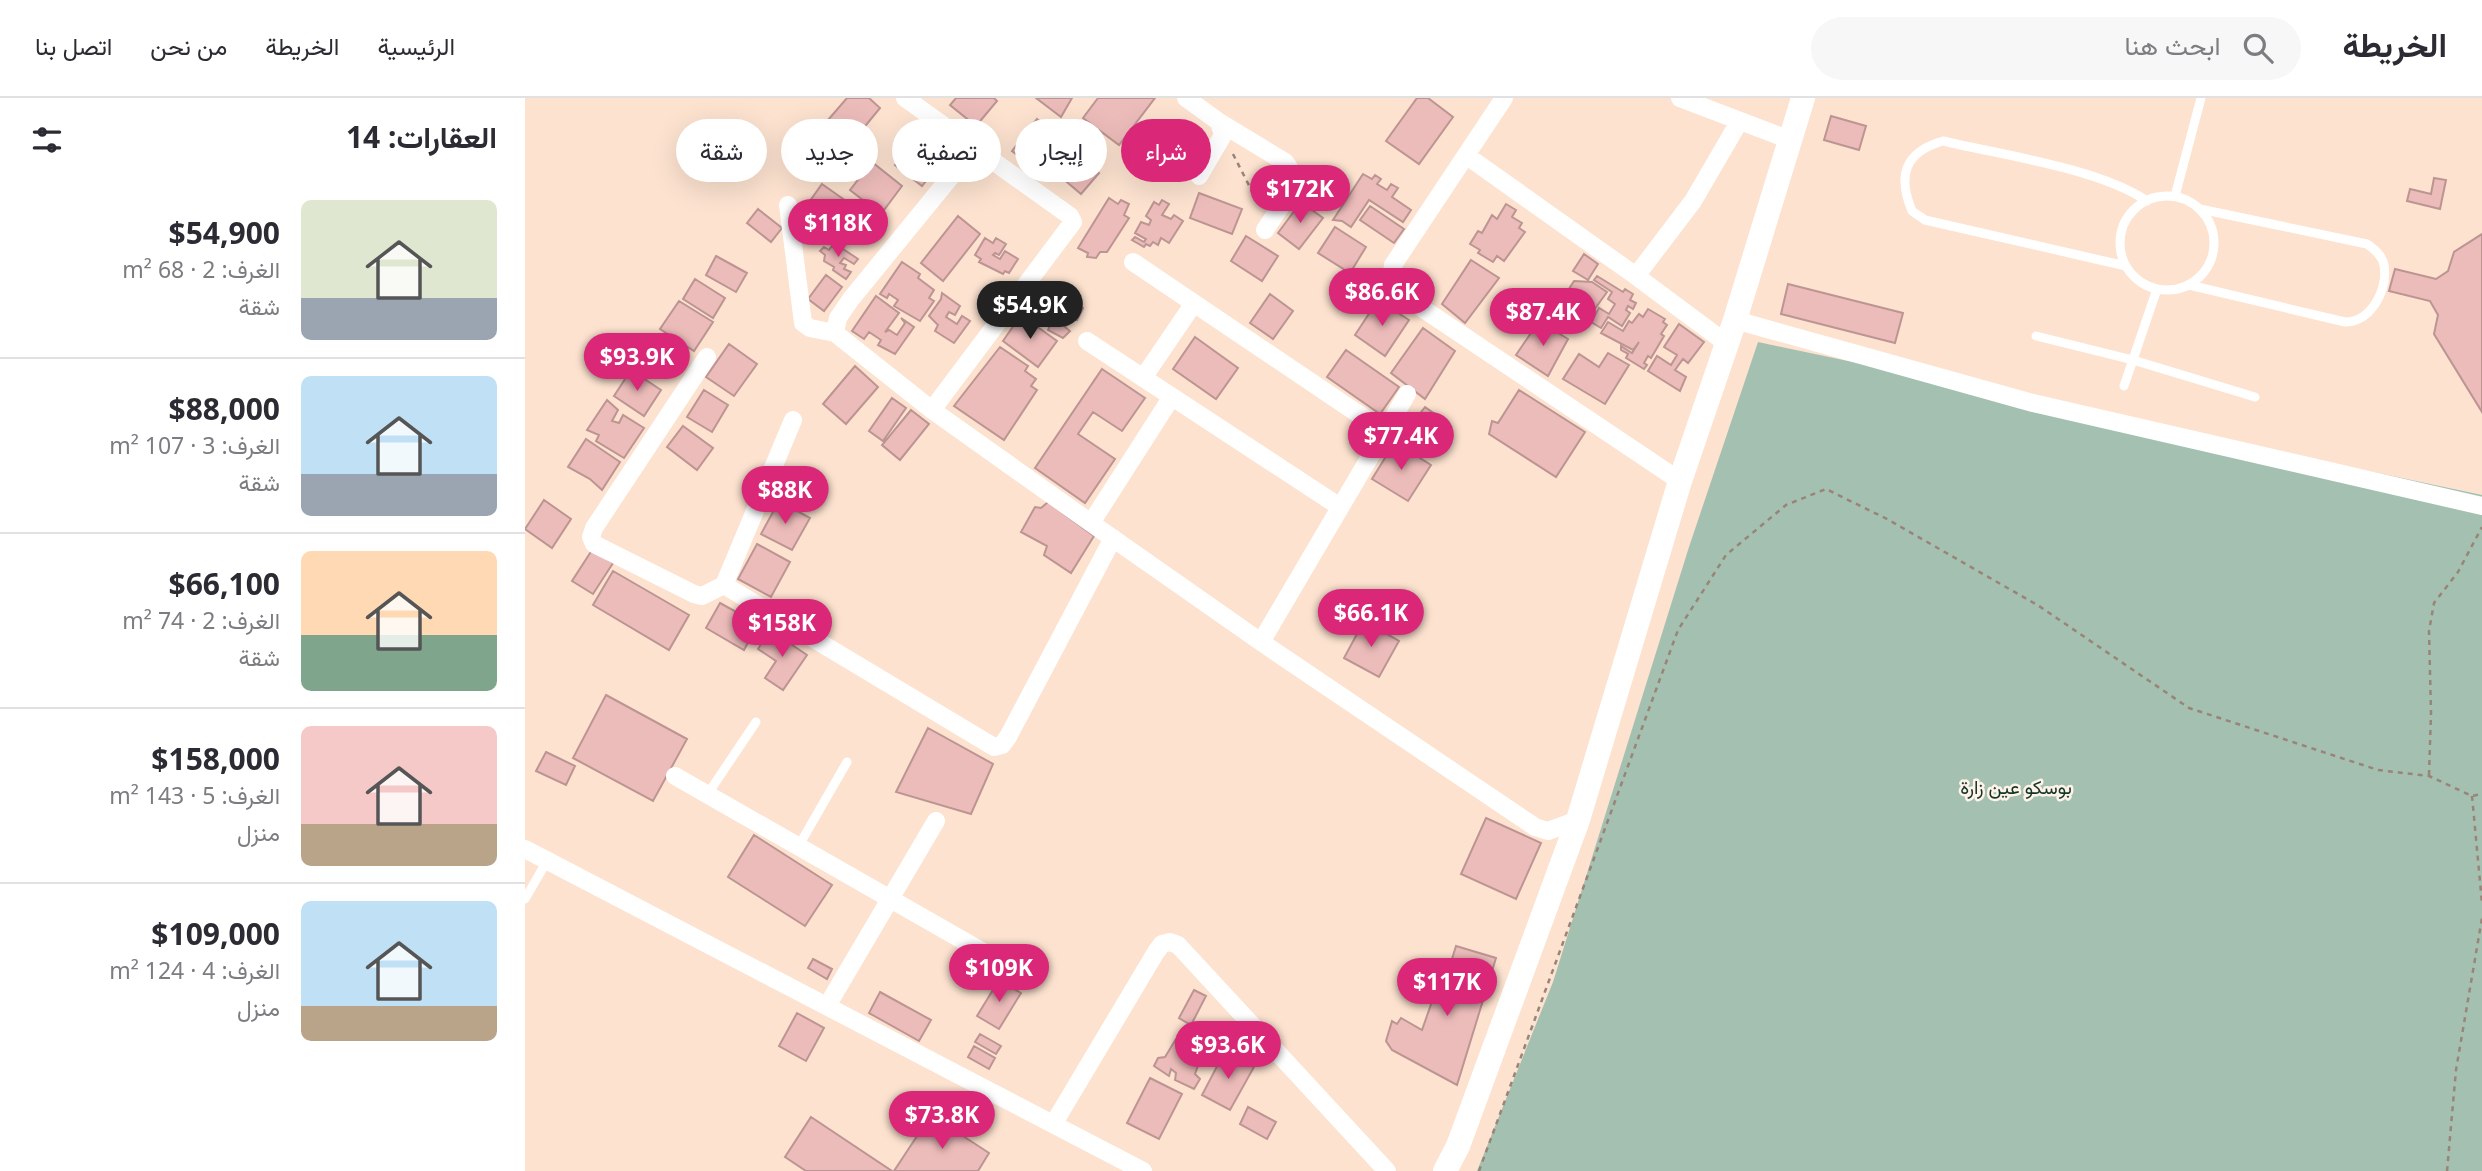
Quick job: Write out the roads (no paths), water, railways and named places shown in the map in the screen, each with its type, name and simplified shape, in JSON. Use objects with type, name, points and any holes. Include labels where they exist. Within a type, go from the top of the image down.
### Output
[{"type":"main road","points":[[1445,1171],[1458,1146],[1578,820],[1680,481],[1735,320],[1803,98]]},
{"type":"street","points":[[905,98],[935,119]]},
{"type":"street","points":[[1186,98],[1221,129],[1285,162],[1292,171],[1294,180],[1291,188],[1266,227]]},
{"type":"street","points":[[1504,98],[1393,265],[1391,280],[1398,292],[1680,481]]},
{"type":"street","points":[[1679,98],[1790,140]]},
{"type":"street","points":[[1636,276],[1693,201],[1739,122]]},
{"type":"street","points":[[1211,150],[1221,129]]},
{"type":"street","points":[[1467,156],[1726,343]]},
{"type":"street","points":[[932,410],[1073,222],[1070,216],[1001,166]]},
{"type":"street","points":[[835,333],[838,318],[851,299],[946,182]]},
{"type":"street","points":[[788,205],[803,323],[810,328],[835,333],[932,410],[1091,523],[1261,642],[1535,827],[1548,831],[1578,820]]},
{"type":"street","points":[[1133,262],[1385,432]]},
{"type":"street","points":[[1143,378],[1194,303]]},
{"type":"street","points":[[1735,320],[2033,403],[2482,506]]},
{"type":"street","points":[[1087,341],[1340,508]]},
{"type":"street","points":[[707,357],[594,528],[591,537],[594,544],[695,594],[702,596],[724,584],[793,420]]},
{"type":"street","points":[[1261,642],[1407,394]]},
{"type":"street","points":[[1091,523],[1171,398]]},
{"type":"street","points":[[724,584],[994,747],[1002,745],[1008,737],[1113,538]]},
{"type":"street","points":[[674,776],[1020,973]]},
{"type":"street","points":[[827,1006],[936,821]]},
{"type":"street","points":[[525,849],[1143,1171]]},
{"type":"street","points":[[1054,1124],[1156,952],[1162,944],[1170,942],[1178,945],[1387,1171]]},
{"type":"lane","points":[[2175,196],[2201,98]]},
{"type":"lane","points":[[2126,266],[1925,220],[1912,211],[1903,177],[1914,154],[1924,146],[1943,141],[2083,173],[2125,187],[2147,201]]},
{"type":"lane","points":[[2189,285],[2345,322],[2357,322],[2371,311],[2382,289],[2384,265],[2378,252],[2367,244],[2200,209],[2175,196],[2147,201],[2134,210],[2123,227],[2120,246],[2126,266],[2139,281],[2157,289],[2179,289],[2189,285],[2206,271],[2214,250],[2212,228],[2200,209]]},
{"type":"lane","points":[[2124,386],[2157,289]]},
{"type":"lane","points":[[2036,336],[2133,360],[2255,397]]},
{"type":"lane","points":[[707,795],[755,722]]},
{"type":"lane","points":[[798,847],[847,762]]},
{"type":"lane","points":[[525,899],[547,861]]},
{"type":"park label","name":"بوسكو عين زارة","points":[[2016,787]]}]
